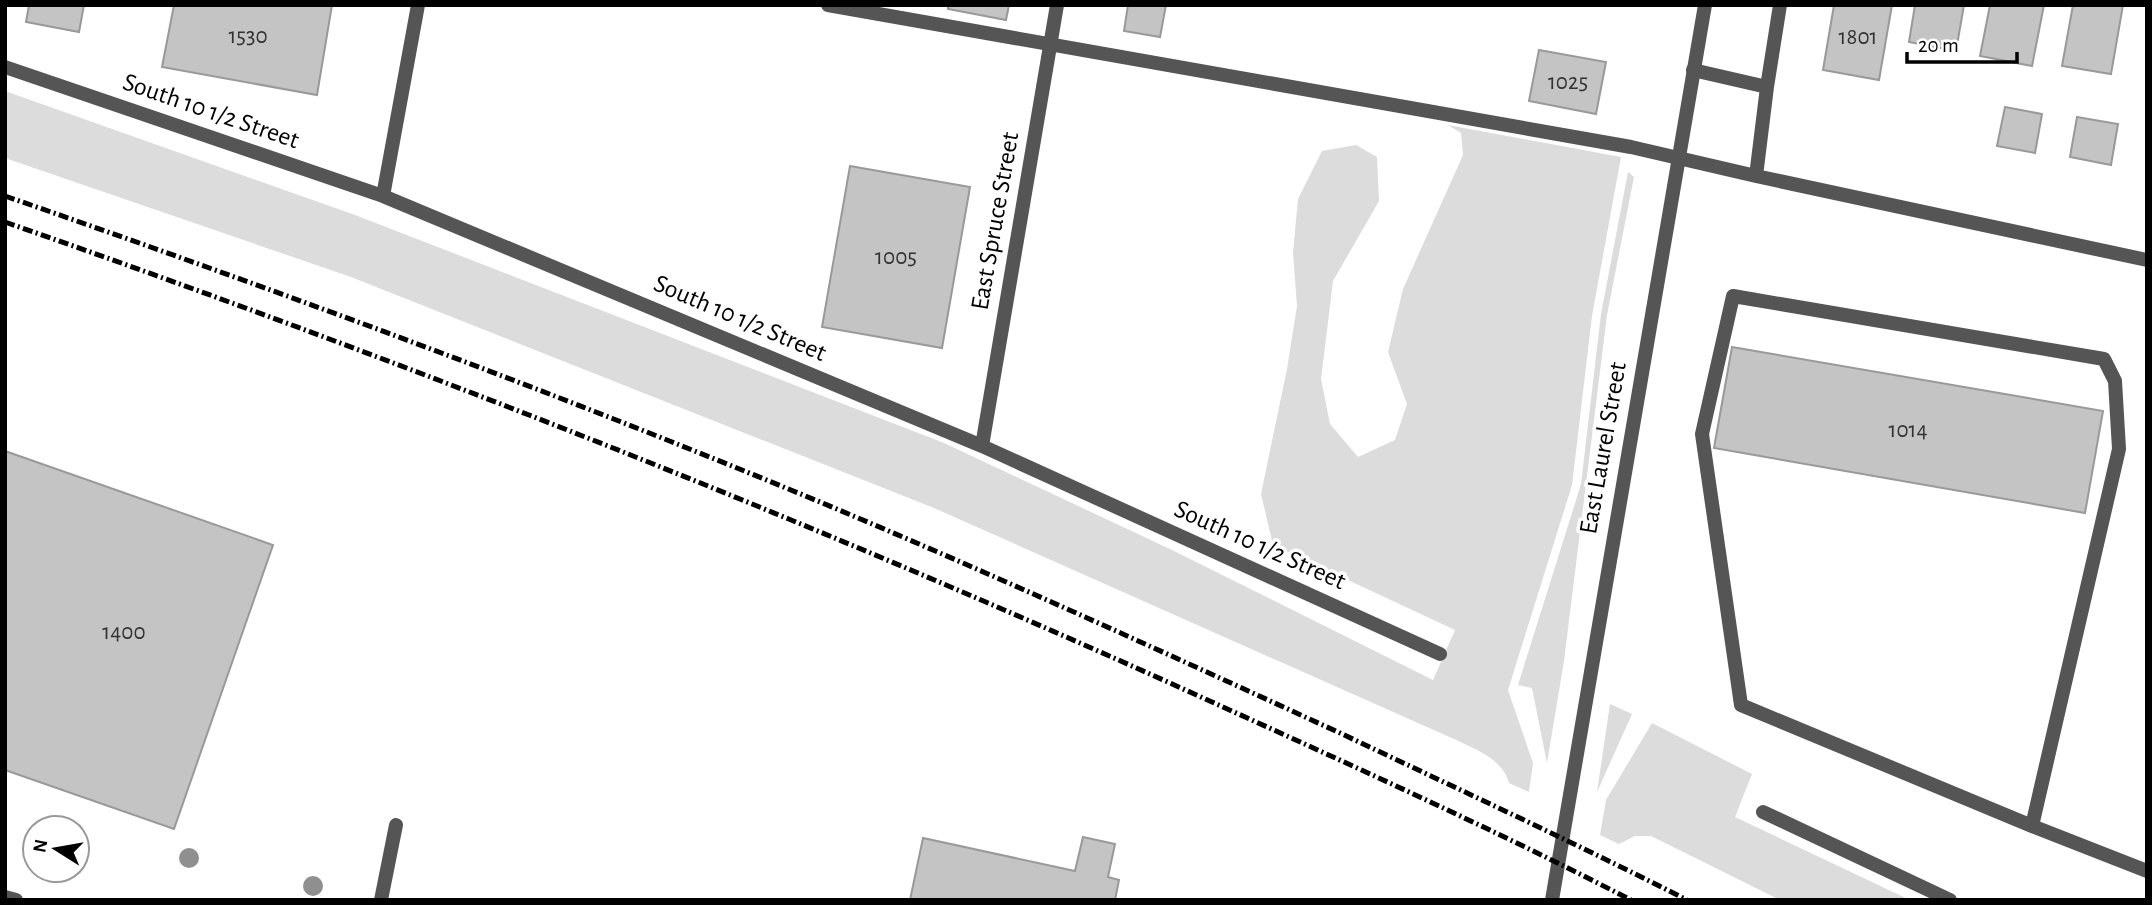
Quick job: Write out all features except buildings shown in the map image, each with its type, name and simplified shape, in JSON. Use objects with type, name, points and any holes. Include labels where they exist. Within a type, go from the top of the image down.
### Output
[{"type":"street","points":[[383,196],[418,5]]},
{"type":"street","points":[[828,5],[1678,157],[2147,260]]},
{"type":"street","name":"East Spruce Street","points":[[982,446],[1057,5]]},
{"type":"street","name":"East Laurel Street","points":[[1552,900],[1705,5]]},
{"type":"street","points":[[1756,176],[1780,5]]},
{"type":"street","name":"South 10 1/2 Street","points":[[5,67],[383,196],[982,446],[1440,654]]},
{"type":"street","points":[[1693,70],[1767,87]]},
{"type":"street","points":[[2032,826],[2119,449],[2115,381],[2104,359],[1733,296],[1702,434],[1741,705],[2032,826],[2147,871]]},
{"type":"street","points":[[1763,812],[1950,900]]},
{"type":"street","points":[[381,900],[396,825]]},
{"type":"street","points":[[5,897],[16,900]]},
{"type":"shaded area","points":[[5,91],[355,215],[944,443],[1172,550],[1433,680],[1455,630],[1273,545],[1261,494],[1297,306],[1293,253],[1298,199],[1322,151],[1356,145],[1377,157],[1379,201],[1333,281],[1321,379],[1330,424],[1358,457],[1395,440],[1407,404],[1388,352],[1403,289],[1463,155],[1461,133],[1448,125],[1621,157],[1592,316],[1572,485],[1508,690],[1533,763],[1529,792],[1509,783],[1501,767],[1471,747],[934,508],[351,277],[5,158]]},
{"type":"shaded area","points":[[1628,172],[1634,177],[1607,315],[1564,661],[1547,763],[1532,688],[1518,685],[1581,484],[1601,314]]},
{"type":"shaded area","points":[[1610,704],[1632,714],[1597,792]]},
{"type":"shaded area","points":[[1652,723],[1752,774],[1735,817],[1910,900],[1780,900],[1651,836],[1635,836],[1619,844],[1600,835],[1606,800]]},
{"type":"railway","points":[[5,196],[415,343],[820,502],[1016,586],[1340,733],[1687,900]]},
{"type":"railway","points":[[5,222],[314,333],[772,512],[923,575],[1223,707],[1479,825],[1631,900]]}]
